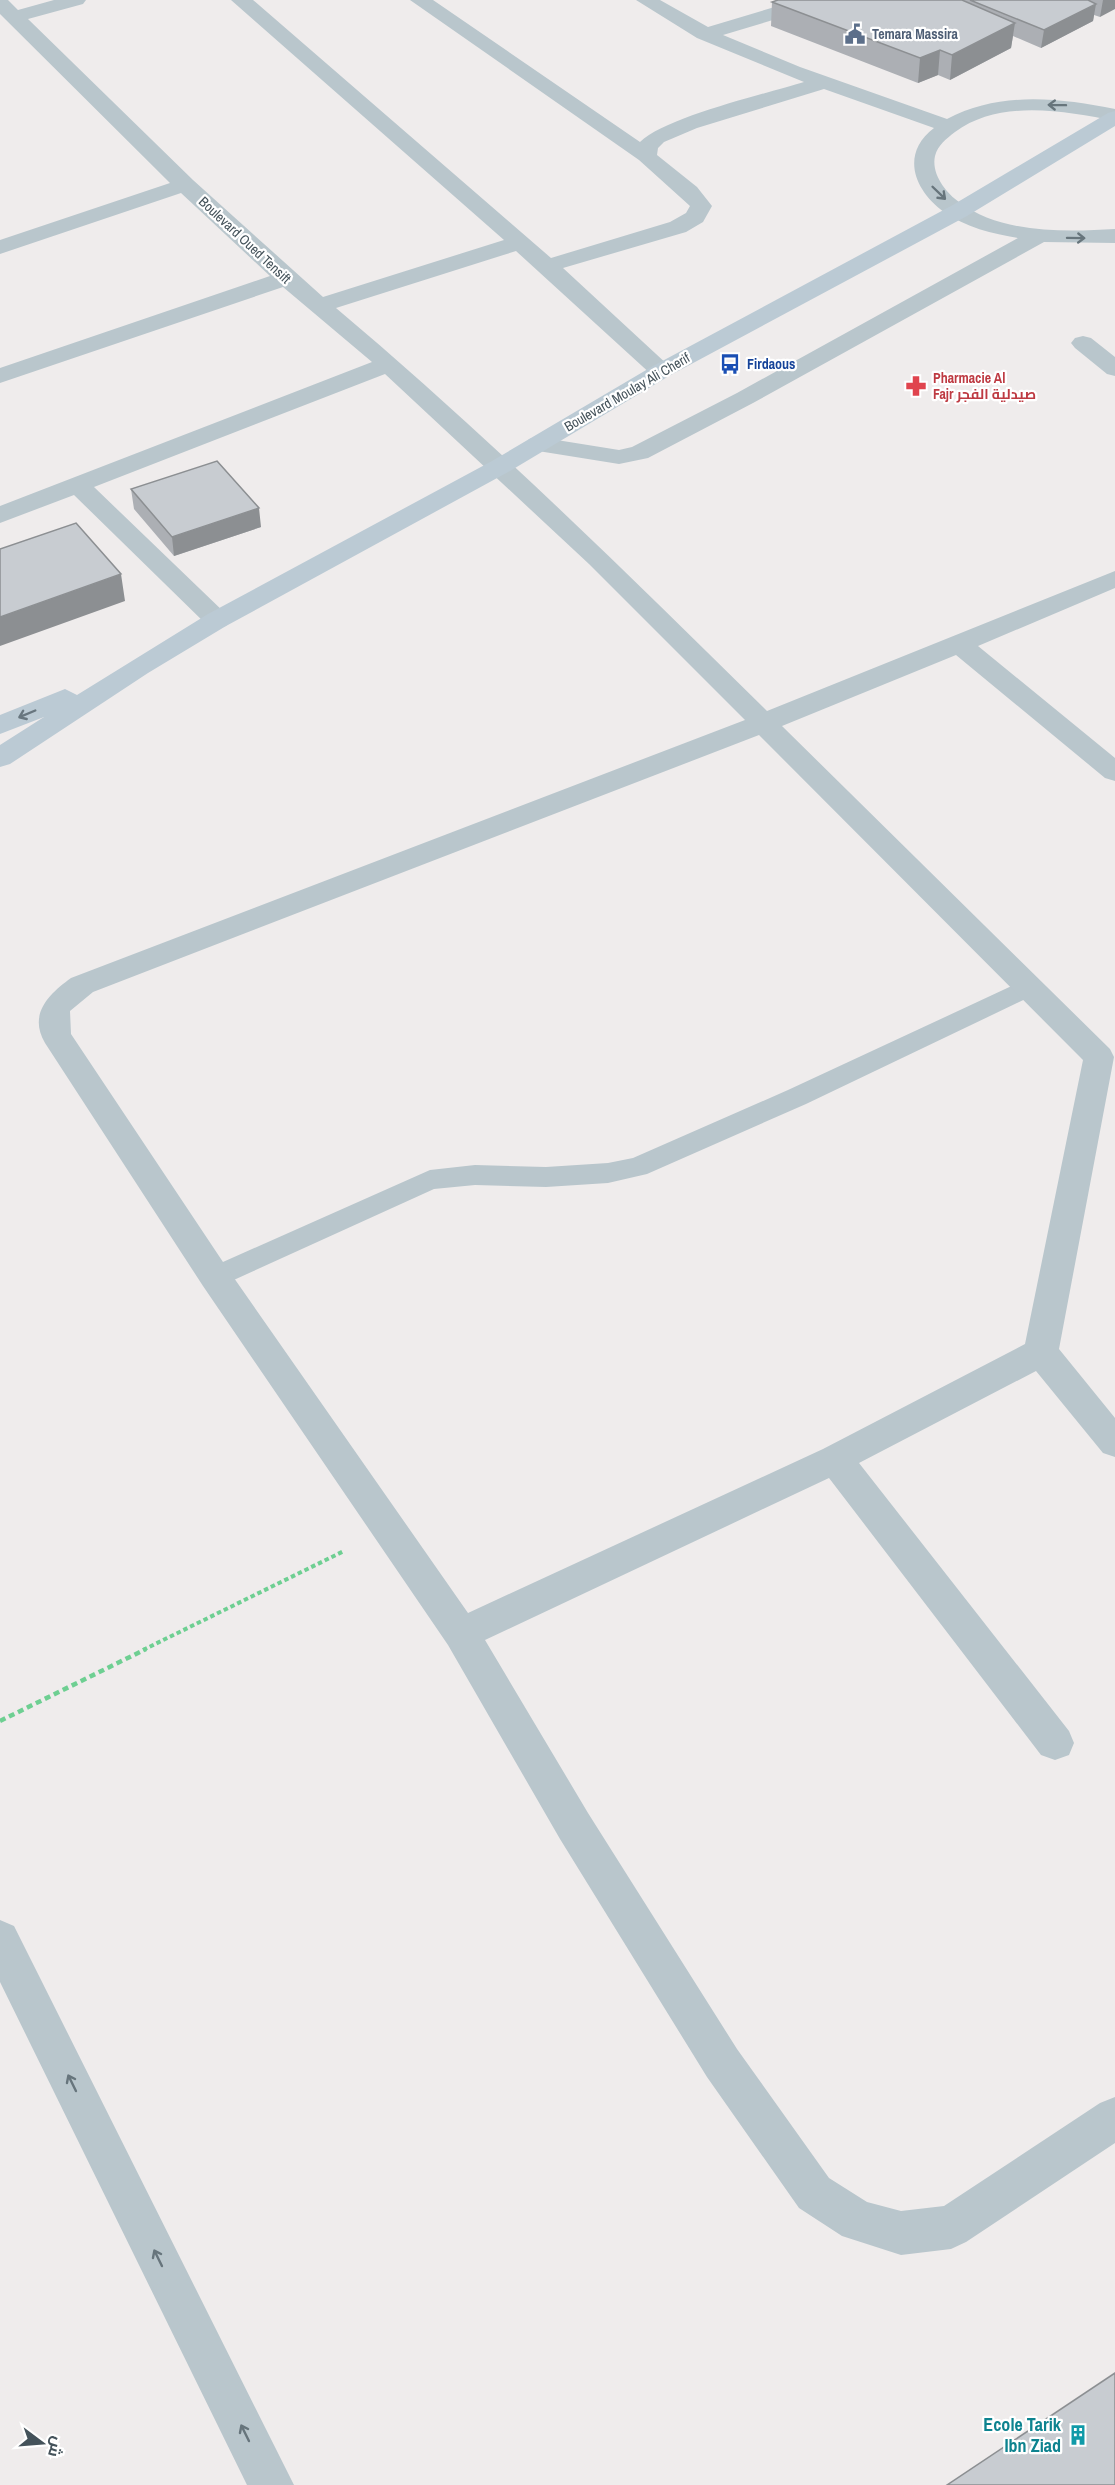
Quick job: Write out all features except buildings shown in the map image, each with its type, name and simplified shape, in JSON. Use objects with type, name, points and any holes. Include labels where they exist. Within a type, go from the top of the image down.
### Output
[{"type":"main road","name":"Boulevard Moulay Ali Cherif","points":[[0,758],[139,667],[218,620],[501,466],[661,371],[959,212],[1115,116]]},
{"type":"main road","name":"Boulevard Moulay Ali Cherif","points":[[0,725],[139,667]]},
{"type":"street","points":[[7,10],[76,0]]},
{"type":"street","points":[[241,0],[308,61],[467,194],[661,371]]},
{"type":"street","points":[[420,0],[646,156],[653,164],[695,195],[701,206],[695,217],[678,227],[547,266]]},
{"type":"street","points":[[645,0],[704,34],[767,61],[948,126]]},
{"type":"street","points":[[704,34],[819,0]]},
{"type":"street","name":"Boulevard Oued Tensift","points":[[7,10],[185,185],[286,278],[388,364],[501,466],[765,722],[1029,987],[1107,1053]]},
{"type":"street","points":[[646,156],[648,146],[657,138],[690,124],[827,82]]},
{"type":"street","points":[[1115,116],[1070,105],[1024,105],[982,112],[948,126],[928,144],[923,166],[932,189],[959,212],[994,226],[1038,236],[1081,239],[1115,236]]},
{"type":"street","points":[[0,247],[185,185]]},
{"type":"street","points":[[538,444],[619,457],[639,453],[745,398],[1038,236]]},
{"type":"street","points":[[320,306],[519,243]]},
{"type":"street","points":[[0,376],[286,278]]},
{"type":"street","points":[[1083,343],[1115,369]]},
{"type":"street","points":[[0,515],[388,364]]},
{"type":"street","points":[[78,485],[218,620]]},
{"type":"street","points":[[1115,579],[765,722],[378,874],[82,985],[56,1006],[52,1017],[56,1035],[215,1277],[461,1634],[574,1826],[722,2063],[814,2193],[857,2221],[900,2233],[951,2227],[1115,2118]]},
{"type":"street","points":[[959,644],[1115,772]]},
{"type":"street","points":[[1041,1352],[1107,1053]]},
{"type":"street","points":[[1041,1352],[1115,1443]]},
{"type":"street","points":[[461,1634],[835,1459],[1041,1352]]},
{"type":"street","points":[[835,1459],[1056,1743]]},
{"type":"street","points":[[0,1939],[271,2485]]},
{"type":"lane","points":[[215,1277],[430,1180],[475,1174],[567,1176],[608,1173],[638,1167],[797,1097],[1029,987]]},
{"type":"path","points":[[0,1721],[388,1529]]},
{"type":"place","name":"Temara Massira","points":[[855,34]]},
{"type":"place","name":"Firdaous","points":[[730,364]]},
{"type":"place","name":"Pharmacie Al Fajr صيدلية الفجر","points":[[916,386]]},
{"type":"place","name":"Ecole Tarik Ibn Ziad","points":[[1078,2435]]}]
